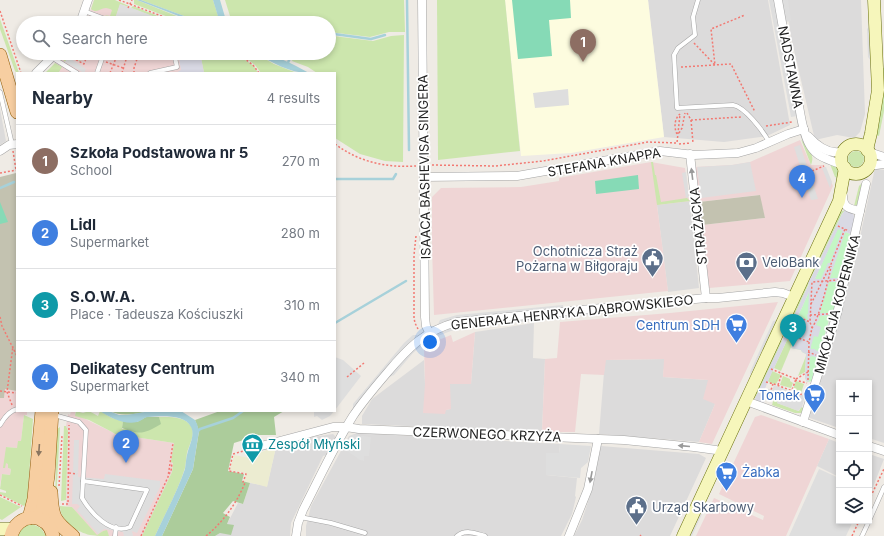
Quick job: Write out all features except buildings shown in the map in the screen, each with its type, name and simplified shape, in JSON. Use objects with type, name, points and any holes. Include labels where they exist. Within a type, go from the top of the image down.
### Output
[{"type":"main road","points":[[2,61],[12,74],[16,76]]},
{"type":"main road","points":[[2,61],[16,109]]},
{"type":"main road","points":[[45,412],[48,476],[51,488],[52,509],[55,519],[61,527],[73,536]]},
{"type":"main road","points":[[29,518],[34,499],[45,412]]},
{"type":"main road","points":[[43,521],[42,513],[48,476]]},
{"type":"main road","points":[[12,532],[19,522],[29,518],[36,518],[48,525],[53,535]]},
{"type":"street","points":[[82,16],[88,0]]},
{"type":"street","name":"ISAACA BASHEVISA SINGERA","points":[[422,0],[425,317],[426,326],[430,332]]},
{"type":"street","name":"NADSTAWNA","points":[[778,0],[792,76],[809,144],[815,152],[822,157],[844,166]]},
{"type":"street","points":[[869,166],[870,159],[868,151],[878,90],[874,0]]},
{"type":"street","points":[[37,72],[47,60]]},
{"type":"street","points":[[805,132],[816,145],[826,150],[838,153],[859,142],[873,118]]},
{"type":"street","name":"STEFANA KNAPPA","points":[[424,177],[510,177],[654,152],[690,154],[738,153],[769,142],[805,132]]},
{"type":"street","points":[[0,151],[14,144]]},
{"type":"street","points":[[856,144],[863,146],[868,151],[884,157]]},
{"type":"street","points":[[844,151],[842,155],[844,166],[841,198],[846,207],[860,211]]},
{"type":"street","name":"STRAŻACKA","points":[[690,154],[706,298]]},
{"type":"street","points":[[683,536],[841,198],[853,177],[858,173],[865,170],[869,166],[884,164]]},
{"type":"street","points":[[844,166],[851,172],[858,173]]},
{"type":"street","name":"MIKOŁAJA KOPERNIKA","points":[[803,422],[837,314],[866,184]]},
{"type":"street","name":"GENERAŁA HENRYKA DĄBROWSKIEGO","points":[[296,536],[300,517],[346,427],[366,398],[404,353],[430,332],[444,326],[464,322],[706,298],[775,292],[794,297]]},
{"type":"street","points":[[746,401],[836,434]]},
{"type":"street","name":"CZERWONEGO KRZYŻA","points":[[254,448],[333,426],[361,429],[598,439],[694,447],[722,452]]},
{"type":"street","points":[[569,536],[588,489],[598,439]]},
{"type":"street","points":[[872,447],[884,451]]},
{"type":"street","points":[[0,529],[12,532]]},
{"type":"lane","points":[[698,0],[693,17],[695,35],[676,50],[673,59],[677,108],[733,105],[740,107],[763,132],[769,142]]},
{"type":"lane","points":[[84,11],[97,16]]},
{"type":"lane","points":[[60,60],[76,72]]},
{"type":"lane","points":[[97,72],[102,60]]},
{"type":"lane","points":[[169,71],[177,67],[176,60]]},
{"type":"lane","points":[[10,91],[14,144]]},
{"type":"lane","points":[[0,425],[5,417],[15,409]]},
{"type":"lane","points":[[45,412],[79,422],[86,430],[81,494],[83,500],[100,521],[110,526],[125,528],[130,527],[147,490],[83,481]]},
{"type":"lane","points":[[872,514],[884,487]]},
{"type":"lane","points":[[300,517],[365,532]]},
{"type":"lane","points":[[862,536],[868,524]]},
{"type":"lane","points":[[115,536],[116,527]]},
{"type":"lane","points":[[457,536],[462,532],[472,532],[485,536]]},
{"type":"path","points":[[119,0],[161,16]]},
{"type":"path","points":[[128,8],[132,0]]},
{"type":"path","points":[[0,11],[16,58]]},
{"type":"path","points":[[715,65],[711,29],[745,15]]},
{"type":"path","points":[[690,39],[715,65]]},
{"type":"path","points":[[17,60],[21,72]]},
{"type":"path","points":[[76,60],[84,64],[85,60]]},
{"type":"path","points":[[110,72],[115,60]]},
{"type":"path","points":[[122,72],[126,60]]},
{"type":"path","points":[[134,72],[137,60]]},
{"type":"path","points":[[246,60],[253,65],[258,72]]},
{"type":"path","points":[[674,67],[731,64],[755,113]]},
{"type":"path","points":[[678,135],[682,128],[686,112],[691,120],[692,143],[679,144]]},
{"type":"path","points":[[678,135],[675,130],[675,123],[676,118],[680,114]]},
{"type":"path","points":[[691,120],[749,116]]},
{"type":"path","points":[[427,165],[495,166],[543,161],[648,142],[677,143],[679,118]]},
{"type":"path","points":[[762,127],[792,122]]},
{"type":"path","points":[[14,144],[16,161]]},
{"type":"path","points":[[336,145],[356,157],[380,165],[393,167],[415,166],[415,161]]},
{"type":"path","points":[[812,171],[827,165]]},
{"type":"path","points":[[0,173],[16,170]]},
{"type":"path","points":[[811,306],[831,264],[844,229]]},
{"type":"path","points":[[416,232],[414,255],[414,323],[419,330]]},
{"type":"path","points":[[771,369],[808,383],[809,342],[812,328],[828,281],[831,264]]},
{"type":"path","points":[[812,328],[810,315],[812,282],[845,280]]},
{"type":"path","points":[[810,315],[837,314]]},
{"type":"path","points":[[796,316],[810,322]]},
{"type":"path","points":[[0,317],[2,326],[16,353]]},
{"type":"path","points":[[788,334],[809,342]]},
{"type":"path","points":[[13,346],[7,392],[15,409]]},
{"type":"path","points":[[347,377],[364,363]]},
{"type":"path","points":[[792,390],[796,379],[808,372]]},
{"type":"path","points":[[778,385],[782,373]]},
{"type":"path","points":[[766,382],[811,397]]},
{"type":"path","points":[[772,393],[771,390],[773,384]]},
{"type":"path","points":[[0,391],[16,393]]},
{"type":"path","points":[[58,504],[68,504],[70,425],[65,425]]},
{"type":"path","points":[[59,486],[62,433]]},
{"type":"path","points":[[168,476],[173,443]]},
{"type":"path","points":[[206,536],[227,515],[239,498],[245,483],[243,482],[246,474],[229,470],[233,454],[239,452]]},
{"type":"path","points":[[140,536],[171,471],[172,463]]},
{"type":"path","points":[[872,494],[884,469]]},
{"type":"path","points":[[68,473],[83,474]]},
{"type":"path","points":[[0,495],[21,506]]},
{"type":"path","points":[[852,536],[858,524]]},
{"type":"shaded area","points":[[94,0],[109,0],[152,16],[88,16]]},
{"type":"shaded area","points":[[505,0],[648,0],[664,137],[571,153],[521,156]]},
{"type":"shaded area","points":[[648,0],[768,0],[790,125],[767,136],[724,142],[664,137]]},
{"type":"shaded area","points":[[769,0],[775,0],[797,116],[791,117]]},
{"type":"shaded area","points":[[782,0],[788,0],[791,21],[785,22]]},
{"type":"shaded area","points":[[786,0],[861,0],[865,114],[860,132],[854,138],[837,135],[815,140],[791,37]]},
{"type":"shaded area","points":[[120,4],[153,16],[116,16]]},
{"type":"shaded area","points":[[870,26],[871,61],[868,57],[867,29]]},
{"type":"shaded area","points":[[58,60],[201,60],[204,72],[60,72],[55,63]]},
{"type":"shaded area","points":[[66,60],[72,60],[86,69],[84,72],[82,72],[65,62]]},
{"type":"shaded area","points":[[179,60],[201,60],[204,72],[178,72],[181,70]]},
{"type":"shaded area","points":[[568,89],[569,105],[535,108],[533,93]]},
{"type":"shaded area","points":[[0,109],[6,141],[0,145]]},
{"type":"shaded area","points":[[800,140],[811,165],[824,165],[833,186],[790,281],[709,288],[702,225],[765,218],[759,195],[699,202],[694,167],[732,165],[750,162]]},
{"type":"shaded area","points":[[800,145],[818,199],[811,200],[794,147]]},
{"type":"shaded area","points":[[651,162],[685,168],[690,201],[657,205],[668,291],[434,315],[432,197],[441,188],[521,187],[559,181],[559,178]]},
{"type":"shaded area","points":[[750,162],[756,191],[701,198],[697,167],[732,165]]},
{"type":"shaded area","points":[[826,167],[832,182],[830,188],[822,168]]},
{"type":"shaded area","points":[[875,168],[884,170],[884,443],[872,439],[872,380],[836,380],[836,427],[807,417],[853,269]]},
{"type":"shaded area","points":[[686,172],[689,197],[686,198],[682,173]]},
{"type":"shaded area","points":[[16,173],[16,391],[5,389],[4,398],[0,398],[0,177]]},
{"type":"shaded area","points":[[760,195],[765,218],[702,225],[699,202]]},
{"type":"shaded area","points":[[690,201],[699,288],[668,292],[657,205]]},
{"type":"shaded area","points":[[845,210],[853,214],[855,218],[852,235],[846,232],[845,233],[830,278],[842,278],[841,282],[829,282],[820,313],[835,313],[834,315],[819,316],[819,321],[816,325],[821,327],[818,337],[814,336],[811,349],[815,349],[820,352],[818,358],[812,356],[810,357],[809,381],[807,382],[805,378],[806,354],[801,350],[791,348],[794,340],[788,338],[761,399],[765,402],[762,403],[757,401],[755,398],[809,284],[807,283],[811,278]],"holes":[[[838,229],[842,231],[830,263],[828,263],[821,279],[815,279]],[[809,292],[807,314],[808,320],[798,316]]]},
{"type":"shaded area","points":[[778,302],[712,444],[699,442],[715,404],[703,399],[708,380],[663,377],[664,359],[606,360],[604,375],[581,374],[575,432],[542,432],[545,359],[557,358],[560,322]]},
{"type":"shaded area","points":[[563,305],[563,308],[469,317],[450,320],[438,324],[440,320],[457,315]]},
{"type":"shaded area","points":[[592,313],[592,315],[479,326],[451,331],[435,337],[425,343],[413,353],[394,375],[387,378],[411,351],[425,340],[451,328],[463,325]]},
{"type":"shaded area","points":[[834,316],[813,381],[812,379],[830,317]]},
{"type":"shaded area","points":[[777,320],[751,377],[750,372],[773,321]]},
{"type":"shaded area","points":[[534,323],[533,358],[545,359],[542,432],[362,424],[362,416],[372,399],[424,360],[425,384],[446,410],[450,409],[450,383],[471,384],[475,332]]},
{"type":"shaded area","points":[[475,332],[471,384],[450,384],[451,409],[446,410],[445,414],[423,413],[425,384],[424,347],[439,338],[441,339],[451,335],[453,342]]},
{"type":"shaded area","points":[[413,335],[418,335],[394,359],[363,395],[353,410],[353,404],[404,343]]},
{"type":"shaded area","points":[[336,357],[343,360],[361,376],[336,409]]},
{"type":"shaded area","points":[[665,359],[663,377],[708,380],[715,404],[699,442],[599,434],[605,360]]},
{"type":"shaded area","points":[[774,385],[805,396],[802,407],[798,411],[777,403],[778,398],[773,399],[763,396],[766,388],[772,390]]},
{"type":"shaded area","points":[[5,389],[16,391],[16,412],[27,412],[27,415],[24,415],[21,441],[17,448],[6,447],[6,463],[8,463],[8,468],[11,469],[10,475],[2,474],[0,485],[0,398],[4,398]]},
{"type":"shaded area","points":[[71,412],[76,412],[75,414],[115,434],[174,443],[172,472],[142,536],[109,536],[103,531],[97,536],[72,507],[66,506],[68,431],[66,426],[68,414],[70,415]]},
{"type":"shaded area","points":[[314,412],[333,412],[330,416],[322,420],[317,416],[314,417]]},
{"type":"shaded area","points":[[761,415],[829,439],[786,536],[696,536],[714,498],[763,520],[764,516],[719,494],[755,417]]},
{"type":"shaded area","points":[[357,433],[560,444],[559,453],[546,475],[577,478],[576,497],[572,514],[561,536],[306,536],[306,526],[311,506],[349,436]]},
{"type":"shaded area","points":[[333,434],[335,438],[326,455],[323,456],[291,523],[290,536],[215,536],[220,533],[227,524],[238,503],[243,504],[250,483],[267,486],[276,447],[313,437]]},
{"type":"shaded area","points":[[352,435],[371,437],[369,456],[364,456],[364,461],[360,460],[343,448]]},
{"type":"shaded area","points":[[829,439],[836,442],[836,476],[817,466]]},
{"type":"shaded area","points":[[74,440],[79,440],[78,477],[104,479],[105,474],[160,481],[160,487],[137,533],[132,531],[133,536],[124,536],[123,532],[104,529],[98,534],[77,510],[80,506],[77,504],[72,504]]},
{"type":"shaded area","points":[[560,444],[591,446],[588,462],[581,468],[580,478],[546,475],[546,453],[559,453]]},
{"type":"shaded area","points":[[601,446],[699,454],[706,458],[670,536],[574,536],[582,520],[592,490]]},
{"type":"shaded area","name":"Zespół Młyński","points":[[276,447],[267,487],[244,481],[246,473],[230,470],[234,455],[250,458],[258,453]]},
{"type":"shaded area","points":[[872,455],[884,459],[872,489]]},
{"type":"shaded area","points":[[819,469],[836,477],[836,524],[852,524],[846,536],[789,536]]},
{"type":"shaded area","points":[[701,509],[702,514],[692,536],[689,536]]},
{"type":"green space","points":[[94,0],[115,0],[129,6],[120,4],[116,16],[110,16],[111,9],[104,8],[95,11],[91,9]]},
{"type":"green space","points":[[134,0],[137,0],[177,16],[166,16],[134,4]]},
{"type":"green space","points":[[141,0],[213,0],[218,16],[184,16]]},
{"type":"green space","points":[[225,0],[404,0],[405,32],[389,32],[370,37],[336,33],[336,16],[230,16]]},
{"type":"green space","points":[[437,0],[505,0],[520,151],[438,160]]},
{"type":"green space","points":[[512,0],[570,0],[571,18],[549,20],[552,56],[518,59]]},
{"type":"green space","points":[[133,6],[158,16],[152,16],[131,8]]},
{"type":"green space","points":[[0,19],[19,72],[15,71],[0,29]]},
{"type":"green space","points":[[404,35],[403,162],[385,161],[360,154],[336,139],[336,72],[316,72],[308,67],[292,61],[336,60],[336,36],[373,41],[391,36]]},
{"type":"green space","points":[[201,60],[245,60],[254,66],[257,72],[204,72]]},
{"type":"green space","points":[[248,60],[267,60],[294,72],[260,72],[255,65]]},
{"type":"green space","points":[[55,63],[62,67],[59,72],[46,72]]},
{"type":"green space","points":[[883,68],[884,111],[879,136],[875,135],[882,102]]},
{"type":"green space","points":[[801,139],[812,154],[811,165]]},
{"type":"green space","points":[[856,151],[862,153],[864,159],[862,165],[856,167],[850,165],[848,159],[850,153]]},
{"type":"green space","points":[[651,162],[653,162],[661,202],[687,198],[690,201],[657,205]]},
{"type":"green space","points":[[830,164],[838,169],[840,179],[835,177]]},
{"type":"green space","points":[[638,175],[639,189],[596,194],[595,181]]},
{"type":"green space","points":[[862,183],[857,205],[854,206],[859,186]]},
{"type":"green space","points":[[0,202],[8,222],[0,224]]},
{"type":"green space","points":[[845,210],[811,278],[810,278],[840,212]]},
{"type":"green space","points":[[838,228],[852,236],[849,238],[841,274],[843,277],[834,316],[830,317],[812,379],[813,381],[807,382],[805,378],[806,354],[801,350],[791,348],[794,340],[788,338]]},
{"type":"green space","points":[[807,283],[809,283],[794,317],[792,315]]},
{"type":"green space","points":[[788,338],[794,340],[781,371],[774,368]]},
{"type":"green space","points":[[783,340],[756,398],[755,395],[780,341]]},
{"type":"green space","points":[[806,356],[805,372],[798,376]]},
{"type":"green space","points":[[772,371],[781,375],[776,384],[768,381]]},
{"type":"green space","points":[[783,376],[790,379],[793,383],[791,388],[780,385]]},
{"type":"green space","points":[[796,381],[804,384],[801,393],[793,390]]},
{"type":"green space","points":[[774,398],[778,399],[777,403],[799,411],[802,407],[804,409],[803,413],[795,413],[772,405]]},
{"type":"green space","points":[[76,412],[91,412],[98,416],[100,412],[102,412],[112,418],[123,421],[122,429],[160,424],[159,417],[172,417],[185,420],[191,426],[193,432],[187,453],[185,468],[175,494],[155,536],[142,536],[172,472],[173,463],[171,462],[174,443],[115,434],[89,420],[75,416]]},
{"type":"green space","points":[[112,412],[145,412],[134,414]]},
{"type":"green space","points":[[217,412],[282,412],[274,417],[276,435],[259,435],[234,443],[228,471],[244,474],[242,481],[250,483],[243,504],[233,501],[223,513],[230,517],[227,524],[234,525],[231,535],[220,533],[215,536],[162,536],[193,469],[199,431],[195,420]]},
{"type":"green space","points":[[24,415],[33,419],[27,504],[24,506],[0,494],[0,492],[6,493],[6,491],[0,489],[2,474],[10,475],[11,469],[8,468],[8,464],[6,463],[5,468],[3,468],[6,447],[17,448],[18,441],[21,441]]},
{"type":"green space","points":[[146,417],[159,417],[161,424],[146,432],[133,432],[122,428],[123,421],[137,422]]},
{"type":"green space","points":[[64,426],[66,426],[68,431],[66,500],[61,501]]},
{"type":"green space","points":[[60,427],[55,502],[55,453],[57,429]]},
{"type":"green space","points":[[0,497],[21,507],[2,520],[0,519]]},
{"type":"green space","points":[[60,506],[72,507],[97,535],[107,530],[109,536],[97,536],[85,534],[70,525],[63,516]]},
{"type":"green space","points":[[32,524],[41,528],[46,536],[18,536],[23,528]]},
{"type":"water","points":[[137,0],[141,0],[184,16],[178,16]]},
{"type":"water","points":[[213,0],[220,0],[225,16],[218,16]]},
{"type":"water","points":[[268,60],[282,60],[307,72],[298,72]]},
{"type":"water","points":[[102,412],[127,415],[144,412],[183,412],[195,420],[197,424],[199,431],[193,469],[162,536],[155,536],[175,495],[185,469],[192,436],[191,427],[184,420],[172,417],[147,417],[137,422],[128,423],[108,416]]},
{"type":"waterway","points":[[407,0],[409,150]]},
{"type":"waterway","points":[[336,34],[371,39],[385,35]]},
{"type":"waterway","points":[[287,65],[289,60]]},
{"type":"waterway","points":[[336,179],[393,179],[396,174]]},
{"type":"waterway","points":[[0,188],[14,182]]},
{"type":"waterway","points":[[336,322],[406,281]]},
{"type":"waterway","points":[[197,432],[200,429],[233,418],[242,412]]},
{"type":"place","name":"Szkoła Podstawowa nr 5","points":[[583,62]]},
{"type":"place","name":"Delikatesy Centrum","points":[[802,198]]},
{"type":"place","name":"Ochotnicza Straż Pożarna w Biłgoraju","points":[[653,278]]},
{"type":"place","name":"VeloBank","points":[[746,282]]},
{"type":"place","name":"Centrum SDH","points":[[736,344]]},
{"type":"place","name":"S.O.W.A.","points":[[793,347]]},
{"type":"place","name":"Tomek","points":[[815,414]]},
{"type":"place","name":"Lidl","points":[[126,463]]},
{"type":"place","name":"Zespół Młyński","points":[[252,464]]},
{"type":"place","name":"Żabka","points":[[727,492]]},
{"type":"place","name":"Urząd Skarbowy","points":[[637,526]]}]
